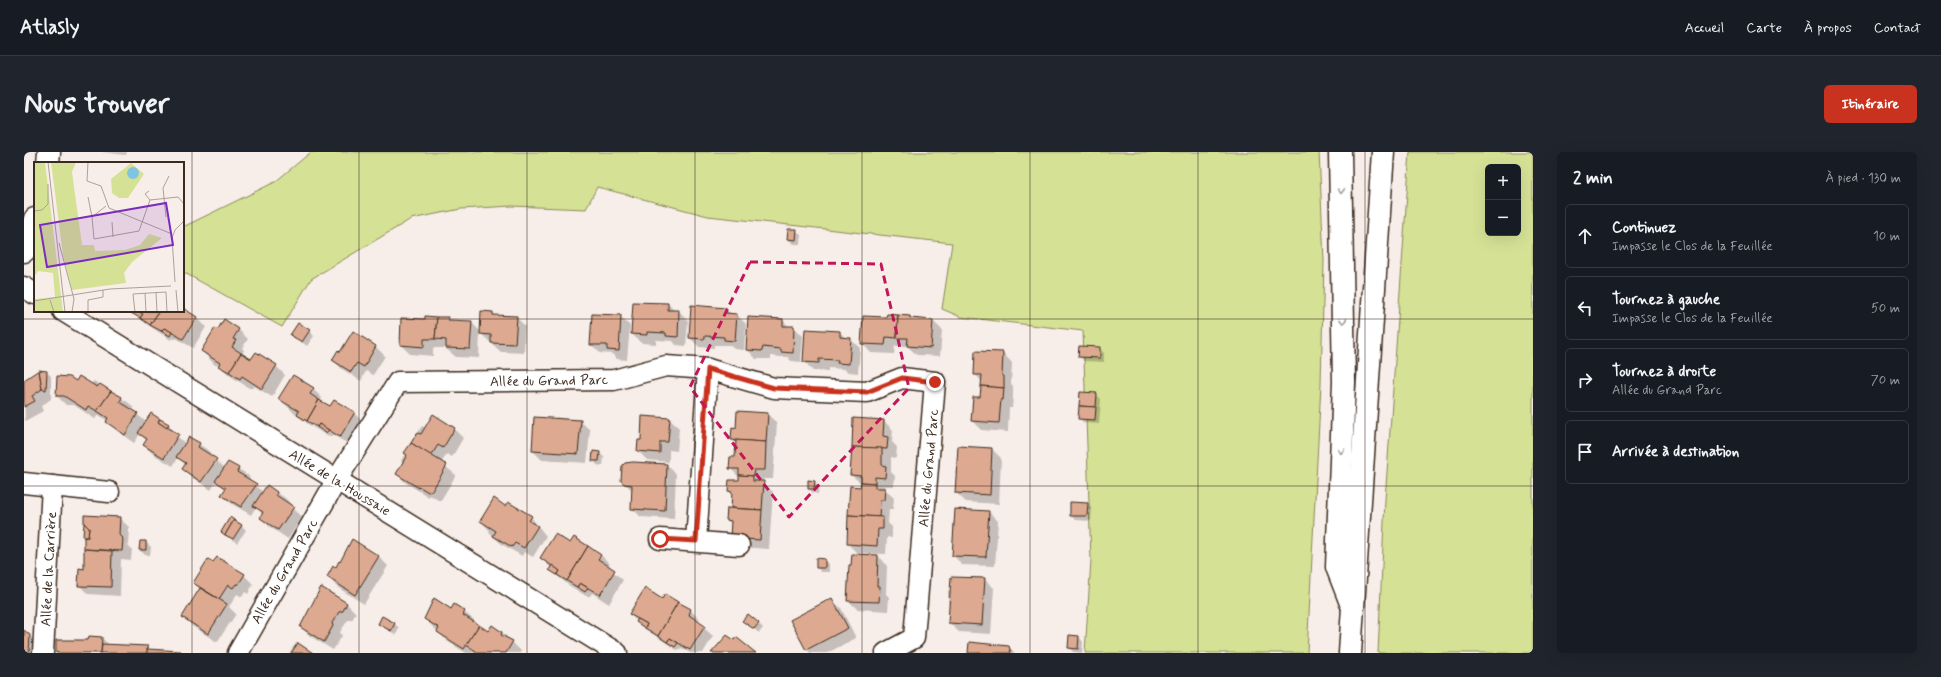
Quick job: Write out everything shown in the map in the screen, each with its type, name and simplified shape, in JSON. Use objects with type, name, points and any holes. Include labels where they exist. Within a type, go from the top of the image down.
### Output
[{"type":"main road","points":[[48,162],[49,152]]},
{"type":"main road","points":[[1340,152],[1344,382],[1336,567],[1353,608]]},
{"type":"main road","points":[[1350,653],[1383,152]]},
{"type":"main road","points":[[24,251],[34,222]]},
{"type":"street","points":[[24,287],[34,293]]},
{"type":"street","name":"Allée de la Houssaie","points":[[65,312],[336,481],[617,653]]},
{"type":"street","name":"Allée du Grand Parc","points":[[238,653],[336,481],[398,382],[614,380],[666,366],[708,369],[774,388],[867,392],[902,378],[935,382],[917,646],[886,653]]},
{"type":"street","points":[[696,541],[708,369]]},
{"type":"street","points":[[24,483],[109,492]]},
{"type":"street","name":"Allée de la Carrière","points":[[43,653],[52,486]]},
{"type":"street","points":[[660,539],[739,545]]},
{"type":"highlighted area","points":[[750,262],[881,264],[909,388],[789,517],[690,387]]},
{"type":"green space","points":[[311,152],[1319,152],[1324,261],[1321,384],[1307,653],[1085,653],[1091,560],[1083,331],[961,317],[942,309],[952,243],[708,216],[597,187],[586,209],[512,206],[461,209],[411,219],[311,279],[282,327],[184,273],[184,227],[275,182]]},
{"type":"green space","points":[[1410,152],[1533,152],[1533,653],[1378,653],[1385,500]]},
{"type":"building","points":[[788,229],[797,229],[796,240],[787,239]]},
{"type":"building","points":[[633,302],[668,303],[668,310],[679,310],[678,337],[666,336],[666,333],[647,332],[647,335],[631,334]]},
{"type":"building","points":[[691,305],[726,308],[726,313],[737,314],[735,341],[724,340],[724,337],[705,336],[705,339],[689,338]]},
{"type":"building","points":[[184,309],[197,317],[183,339],[164,328],[161,331],[150,325],[158,312],[184,312]]},
{"type":"building","points":[[481,311],[493,312],[493,315],[517,316],[515,344],[491,343],[491,335],[480,334]]},
{"type":"building","points":[[139,312],[143,314],[140,318],[131,313]]},
{"type":"building","points":[[139,312],[158,312],[150,325],[140,318],[143,314]]},
{"type":"building","points":[[592,314],[621,315],[619,351],[607,350],[607,345],[590,345]]},
{"type":"building","points":[[887,314],[898,315],[897,338],[886,337],[885,345],[861,344],[863,316],[886,317]]},
{"type":"building","points":[[898,315],[910,316],[910,318],[933,320],[931,348],[907,346],[908,338],[897,338]]},
{"type":"building","points":[[425,316],[437,317],[435,339],[424,339],[424,347],[400,345],[401,318],[425,319]]},
{"type":"building","points":[[437,317],[448,317],[448,320],[472,321],[470,349],[446,348],[446,340],[435,339]]},
{"type":"building","points":[[748,317],[783,319],[783,326],[794,326],[793,353],[781,352],[781,349],[763,347],[762,351],[746,350]]},
{"type":"building","points":[[224,319],[239,329],[233,339],[236,340],[232,347],[241,353],[229,372],[218,366],[220,363],[201,351],[215,328],[218,329]]},
{"type":"building","points":[[298,323],[310,330],[302,342],[290,335]]},
{"type":"building","points":[[164,328],[172,332],[170,336],[161,331]]},
{"type":"building","points":[[805,329],[840,331],[840,337],[851,338],[849,364],[837,363],[838,360],[819,359],[819,363],[803,362]]},
{"type":"building","points":[[353,331],[376,346],[364,367],[357,363],[351,372],[332,360],[338,350],[340,352]]},
{"type":"building","points":[[1079,346],[1100,347],[1100,358],[1078,357]]},
{"type":"building","points":[[975,351],[1003,352],[1002,376],[1004,376],[1004,388],[981,386],[982,375],[974,375]]},
{"type":"building","points":[[256,352],[277,365],[262,389],[242,376],[240,379],[229,372],[241,353],[251,359]]},
{"type":"building","points":[[39,370],[42,389],[32,396],[35,401],[24,407],[24,380]]},
{"type":"building","points":[[39,370],[47,371],[46,390],[42,389]]},
{"type":"building","points":[[293,375],[314,388],[310,394],[319,400],[307,421],[297,415],[299,411],[278,399]]},
{"type":"building","points":[[57,376],[70,377],[76,381],[79,376],[97,387],[100,384],[111,391],[97,411],[88,406],[86,410],[64,396],[56,396]]},
{"type":"building","points":[[981,386],[1004,388],[1003,400],[1001,399],[999,423],[971,421],[973,397],[980,397]]},
{"type":"building","points":[[111,391],[122,397],[120,402],[138,413],[125,435],[106,422],[108,418],[97,411]]},
{"type":"building","points":[[1080,392],[1097,393],[1096,407],[1079,406]]},
{"type":"building","points":[[319,400],[330,406],[334,400],[355,412],[340,437],[319,424],[317,427],[307,421]]},
{"type":"building","points":[[1079,406],[1096,407],[1095,420],[1078,419]]},
{"type":"building","points":[[737,411],[768,413],[766,442],[731,440],[732,427],[736,428]]},
{"type":"building","points":[[151,413],[160,419],[158,422],[179,434],[164,458],[143,445],[147,439],[138,433]]},
{"type":"building","points":[[433,414],[455,428],[443,448],[438,445],[431,456],[411,443],[417,433],[421,434]]},
{"type":"building","points":[[642,416],[670,418],[668,442],[660,442],[660,453],[637,451],[638,440],[641,440]]},
{"type":"building","points":[[534,417],[581,420],[578,454],[532,451]]},
{"type":"building","points":[[853,418],[884,420],[883,436],[888,437],[887,449],[852,447]]},
{"type":"building","points":[[160,419],[169,424],[167,428],[158,422]]},
{"type":"building","points":[[319,424],[329,430],[326,433],[317,427]]},
{"type":"building","points":[[189,437],[200,443],[198,447],[217,459],[201,482],[182,469],[186,463],[176,457]]},
{"type":"building","points":[[736,440],[766,442],[765,470],[754,470],[753,476],[739,475],[739,469],[729,469],[730,457],[735,457]]},
{"type":"building","points":[[411,443],[447,465],[432,491],[428,492],[420,487],[419,488],[396,474],[407,455],[404,453]]},
{"type":"building","points":[[958,446],[992,448],[990,495],[955,493]]},
{"type":"building","points":[[852,447],[882,448],[882,465],[886,466],[885,478],[875,477],[875,483],[861,482],[861,476],[850,475]]},
{"type":"building","points":[[593,451],[600,452],[599,461],[592,461]]},
{"type":"building","points":[[228,462],[239,468],[237,472],[257,484],[241,507],[221,495],[226,488],[215,481]]},
{"type":"building","points":[[625,463],[667,464],[665,511],[631,509],[632,485],[624,484],[621,481],[622,466]]},
{"type":"building","points":[[739,475],[753,476],[753,481],[764,481],[762,510],[731,508],[732,492],[728,491],[729,480],[739,480]]},
{"type":"building","points":[[808,480],[815,481],[814,489],[808,489]]},
{"type":"building","points":[[861,482],[875,483],[875,488],[885,488],[884,500],[880,500],[879,517],[848,515],[850,486],[860,487]]},
{"type":"building","points":[[267,485],[277,492],[276,495],[294,507],[278,530],[260,518],[263,512],[253,506]]},
{"type":"building","points":[[494,498],[505,506],[508,502],[532,516],[529,521],[538,526],[524,548],[515,543],[512,547],[493,536],[496,531],[480,521]]},
{"type":"building","points":[[1070,502],[1088,503],[1087,516],[1070,516]]},
{"type":"building","points":[[727,508],[762,510],[760,540],[730,538],[731,521],[726,520]]},
{"type":"building","points":[[955,509],[989,511],[986,557],[952,556]]},
{"type":"building","points":[[84,515],[120,517],[119,535],[123,539],[122,551],[84,549],[84,537],[88,537],[89,528],[84,523]]},
{"type":"building","points":[[848,515],[883,517],[883,529],[878,529],[877,546],[847,544]]},
{"type":"building","points":[[230,517],[234,520],[225,535],[221,532]]},
{"type":"building","points":[[234,520],[242,525],[233,539],[225,535]]},
{"type":"building","points":[[84,523],[89,528],[88,537],[83,537]]},
{"type":"building","points":[[555,534],[570,543],[574,537],[588,546],[567,581],[557,575],[560,571],[540,558]]},
{"type":"building","points":[[352,539],[379,556],[355,595],[327,577],[333,566],[336,567],[339,561],[340,562]]},
{"type":"building","points":[[140,541],[146,541],[146,550],[139,550]]},
{"type":"building","points":[[588,546],[601,555],[598,559],[615,570],[600,595],[580,583],[577,587],[567,581]]},
{"type":"building","points":[[84,549],[112,551],[111,587],[78,586],[79,568],[84,569]]},
{"type":"building","points":[[852,554],[878,555],[877,586],[880,586],[879,602],[847,601],[849,565],[851,565]]},
{"type":"building","points":[[217,557],[245,574],[238,585],[236,584],[233,588],[228,585],[219,599],[193,583],[208,559],[213,562]]},
{"type":"building","points":[[816,558],[825,559],[825,568],[816,568]]},
{"type":"building","points":[[552,565],[560,571],[557,575],[549,570]]},
{"type":"building","points":[[951,577],[985,578],[982,625],[948,623]]},
{"type":"building","points":[[580,583],[588,588],[585,592],[577,587]]},
{"type":"building","points":[[321,587],[347,603],[343,611],[339,612],[332,623],[333,626],[324,642],[300,627]]},
{"type":"building","points":[[200,588],[227,604],[208,634],[182,617]]},
{"type":"building","points":[[645,588],[662,599],[665,594],[678,602],[658,636],[645,628],[647,624],[629,614]]},
{"type":"building","points":[[434,598],[451,609],[454,604],[465,611],[463,615],[479,625],[464,649],[437,632],[439,628],[424,619]]},
{"type":"building","points":[[832,598],[848,628],[806,650],[790,620]]},
{"type":"building","points":[[678,602],[691,609],[689,615],[705,626],[690,650],[670,638],[667,642],[658,636]]},
{"type":"building","points":[[748,614],[759,623],[754,629],[742,621]]},
{"type":"building","points":[[382,616],[395,623],[391,631],[378,624]]},
{"type":"building","points":[[638,619],[647,624],[645,628],[636,622]]},
{"type":"building","points":[[479,625],[488,631],[492,625],[502,632],[501,635],[513,641],[506,653],[476,653],[476,651],[466,645]]},
{"type":"building","points":[[24,630],[30,635],[29,653],[24,653]]},
{"type":"building","points":[[727,635],[734,640],[736,637],[756,653],[711,653]]},
{"type":"building","points":[[1069,635],[1079,636],[1078,649],[1068,648]]},
{"type":"building","points":[[89,636],[102,637],[101,653],[56,653],[56,640],[88,640]]},
{"type":"building","points":[[670,638],[678,643],[675,647],[667,642]]},
{"type":"building","points":[[969,642],[1009,646],[1011,653],[968,653]]},
{"type":"building","points":[[298,643],[313,653],[291,653]]},
{"type":"building","points":[[102,644],[148,646],[147,653],[101,653]]},
{"type":"building","points":[[147,649],[181,651],[181,653],[147,653]]},
{"type":"route","points":[[660,539],[696,541],[708,369],[774,388],[867,392],[902,378],[935,382]]}]
